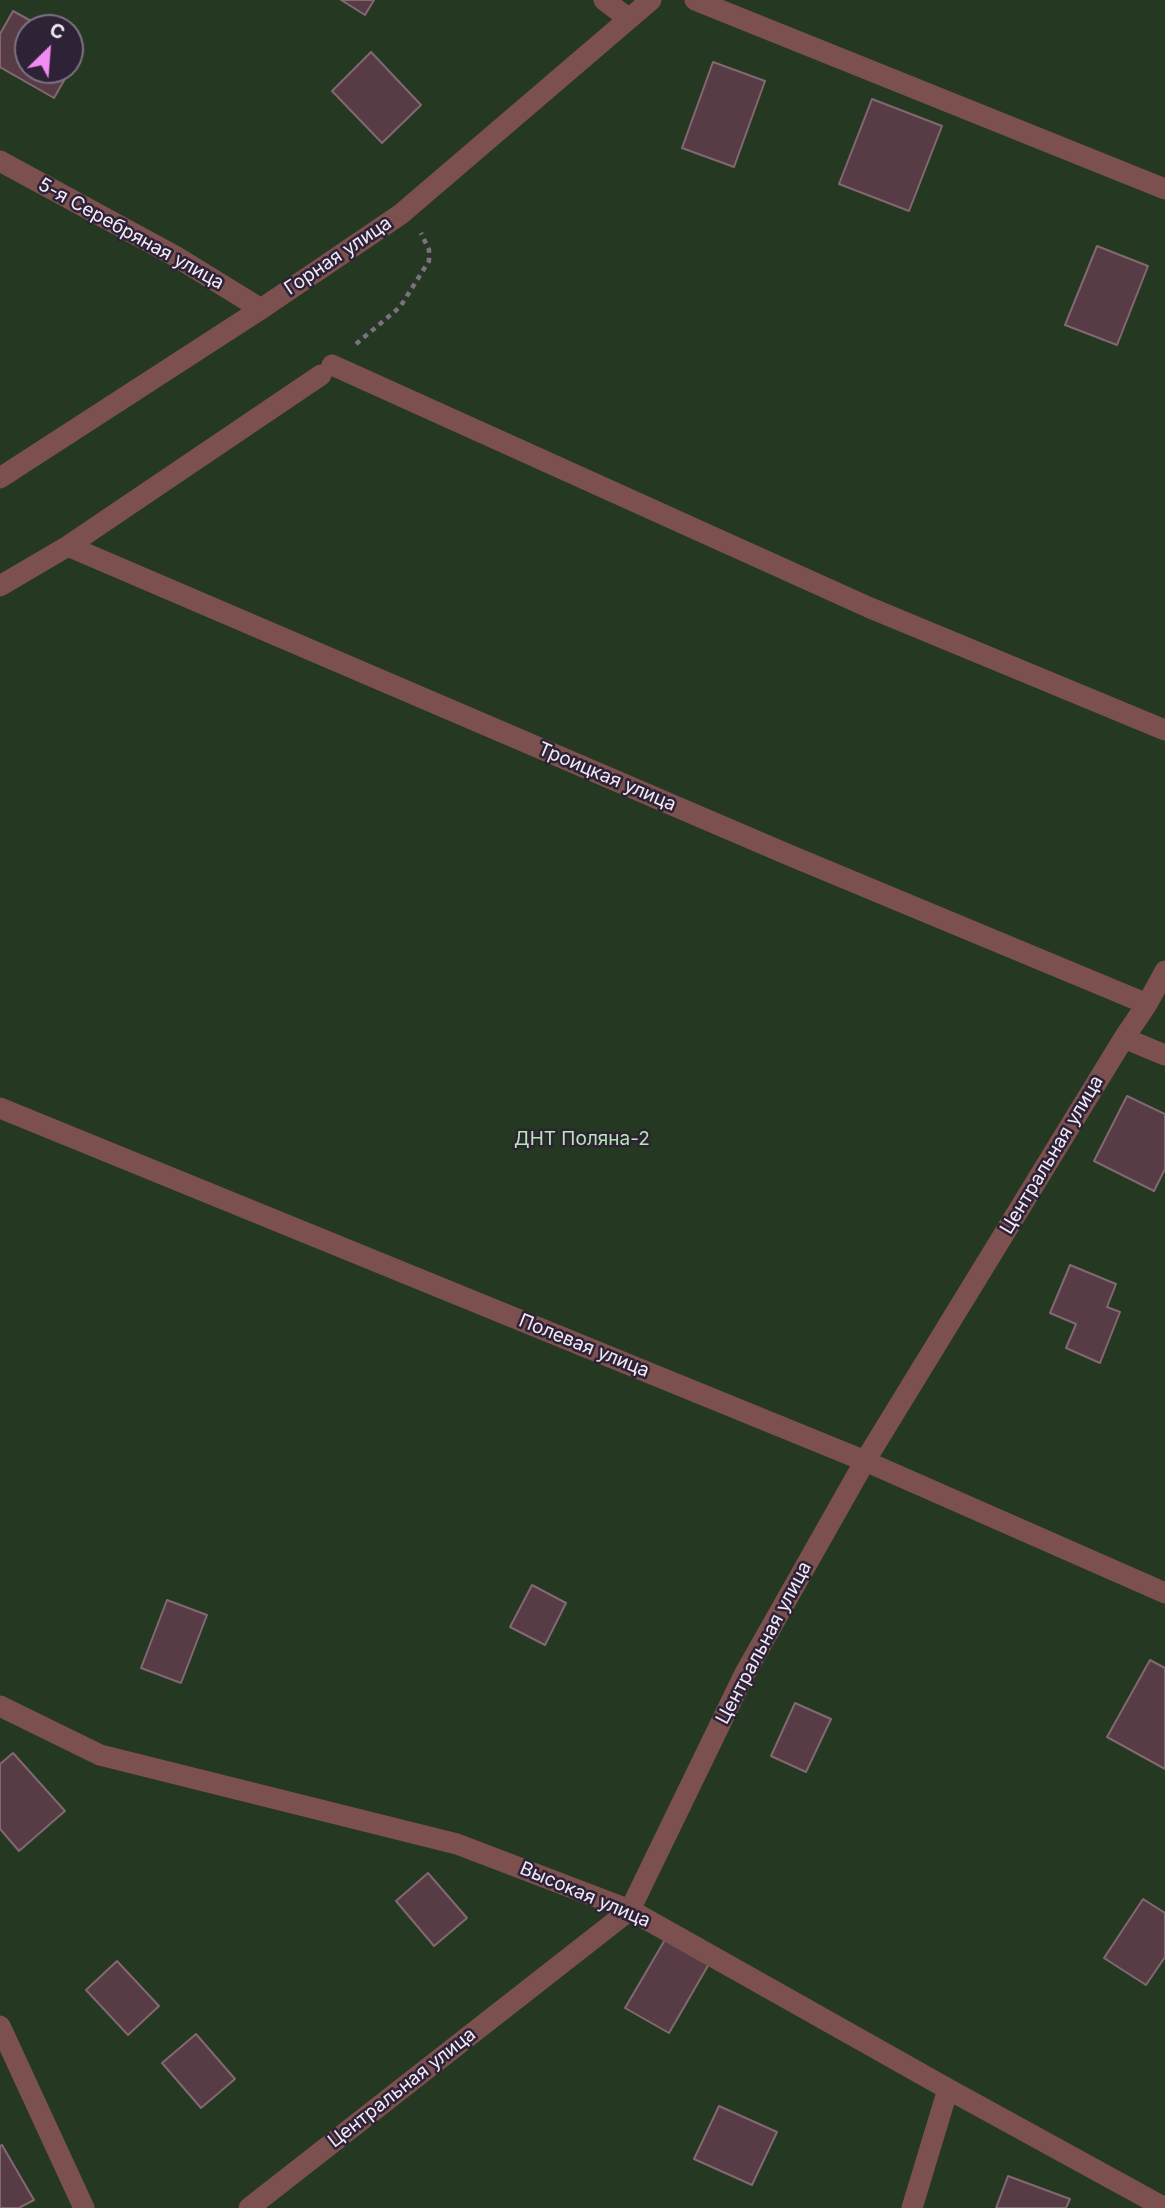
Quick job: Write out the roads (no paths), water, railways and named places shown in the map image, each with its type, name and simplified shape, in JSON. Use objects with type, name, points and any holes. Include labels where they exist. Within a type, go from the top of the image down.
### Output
[{"type":"street","points":[[604,0],[628,18]]},
{"type":"street","name":"Горная улица","points":[[0,478],[261,309],[405,211],[651,0]]},
{"type":"street","points":[[695,0],[1165,189]]},
{"type":"street","name":"5-я Серебряная улица","points":[[0,161],[175,256],[261,309]]},
{"type":"street","points":[[0,586],[68,546],[327,370],[868,607],[1165,730]]},
{"type":"street","name":"Троицкая улица","points":[[68,546],[789,855],[1147,1004]]},
{"type":"street","name":"Центральная улица","points":[[249,2208],[630,1910],[744,1675],[865,1461],[1165,971]]},
{"type":"street","points":[[1124,1038],[1165,1055]]},
{"type":"street","name":"Полевая улица","points":[[0,1108],[865,1461],[1165,1593]]},
{"type":"street","name":"Высокая улица","points":[[0,1706],[100,1755],[457,1844],[630,1910],[1165,2208]]},
{"type":"street","points":[[0,2026],[84,2208]]},
{"type":"street","points":[[912,2208],[948,2089]]},
{"type":"park label","name":"ДНТ Поляна-2","points":[[582,1139]]}]
